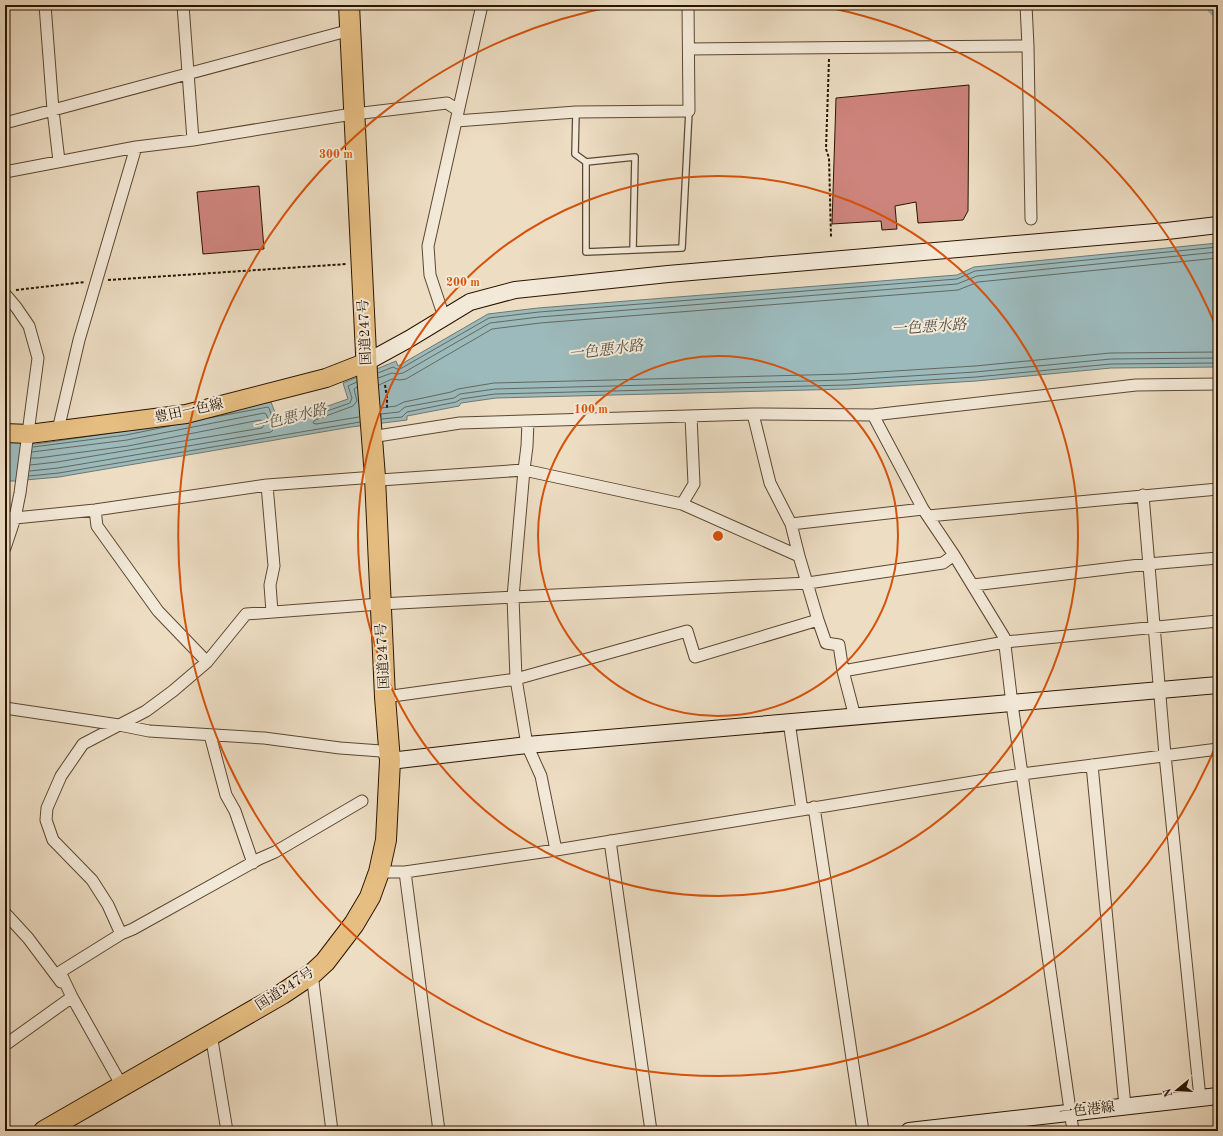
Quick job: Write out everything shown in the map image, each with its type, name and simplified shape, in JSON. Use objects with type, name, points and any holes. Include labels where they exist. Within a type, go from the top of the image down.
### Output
[{"type":"highway","name":"国道247号","points":[[44,1131],[282,994],[312,974],[325,962],[354,924],[370,896],[379,872],[386,840],[390,761],[380,604],[375,477],[367,368],[349,5]]},
{"type":"main road","name":"豊田一色線","points":[[5,433],[28,438],[58,430],[186,414],[367,368]]},
{"type":"street","points":[[45,5],[53,110],[59,161]]},
{"type":"street","points":[[183,5],[193,140]]},
{"type":"street","points":[[444,317],[430,274],[428,246],[482,5]]},
{"type":"street","points":[[457,116],[576,112],[689,111],[688,5]]},
{"type":"street","points":[[1026,5],[1031,219]]},
{"type":"street","points":[[5,123],[343,32],[350,32]]},
{"type":"street","points":[[689,49],[1028,46]]},
{"type":"street","points":[[5,172],[136,147],[447,103],[457,116]]},
{"type":"street","points":[[58,430],[79,340],[136,147]]},
{"type":"street","points":[[367,368],[409,339],[470,302],[515,290],[668,274],[1167,231],[1218,224]]},
{"type":"street","points":[[5,548],[10,518],[20,493],[38,358],[28,326],[16,307],[9,292]]},
{"type":"street","points":[[371,431],[460,423],[753,414],[873,415],[1136,385],[1218,384]]},
{"type":"street","points":[[753,414],[770,483],[791,524],[799,556],[826,643],[839,646],[843,671],[855,716]]},
{"type":"street","points":[[873,415],[925,512],[973,584],[1004,637],[1012,704],[1073,1131]]},
{"type":"street","points":[[682,504],[694,484],[691,416]]},
{"type":"street","points":[[528,421],[513,597],[516,679],[527,745],[541,776],[556,850]]},
{"type":"street","points":[[10,518],[95,510],[267,485],[375,477],[380,480],[524,470],[682,504],[799,556]]},
{"type":"street","points":[[267,485],[274,566],[270,584],[272,612]]},
{"type":"street","points":[[791,524],[1218,489]]},
{"type":"street","points":[[1143,495],[1165,755],[1200,1098]]},
{"type":"street","points":[[95,510],[96,526],[158,611],[207,662]]},
{"type":"street","points":[[121,934],[108,905],[92,880],[53,840],[46,820],[47,808],[61,776],[83,744],[146,711],[174,691],[207,662],[246,614],[380,604],[808,583],[943,563],[954,555]]},
{"type":"street","points":[[973,584],[1148,564],[1218,558]]},
{"type":"street","points":[[385,697],[516,679],[686,631],[695,657],[818,620]]},
{"type":"street","points":[[843,671],[1005,642],[1218,621]]},
{"type":"street","points":[[5,708],[149,731],[264,738],[340,748],[381,751],[390,761],[527,745],[1218,685]]},
{"type":"street","points":[[789,722],[802,810]]},
{"type":"street","points":[[210,735],[226,795],[235,811],[253,863]]},
{"type":"street","points":[[379,872],[405,872],[556,850],[1022,774],[1218,748]]},
{"type":"street","points":[[1092,765],[1125,1106]]},
{"type":"street","points":[[122,1086],[72,997],[60,972],[121,934],[133,929],[259,859],[275,852],[362,801]]},
{"type":"street","points":[[814,807],[863,1131]]},
{"type":"street","points":[[610,841],[651,1131]]},
{"type":"street","points":[[405,872],[439,1131]]},
{"type":"street","points":[[5,913],[28,938],[72,997]]},
{"type":"street","points":[[312,974],[332,1131]]},
{"type":"street","points":[[5,1045],[72,997]]},
{"type":"street","points":[[211,1034],[227,1131]]},
{"type":"street","name":"一色港線","points":[[909,1131],[1218,1096]]},
{"type":"lane","points":[[586,162],[586,252],[682,248],[689,111]]},
{"type":"lane","points":[[576,112],[575,154],[586,162],[635,157],[632,250]]},
{"type":"path","points":[[830,48],[826,149],[830,158],[831,236]]},
{"type":"path","points":[[9,292],[96,281],[354,264]]},
{"type":"water","name":"一色悪水路","points":[[1218,243],[1218,367],[1111,368],[976,381],[847,389],[496,398],[461,403],[459,406],[407,416],[407,420],[351,427],[59,477],[5,481],[5,441],[36,444],[126,431],[271,402],[279,423],[348,399],[343,383],[396,361],[398,366],[488,314],[538,308],[957,275],[974,267]]},
{"type":"building","points":[[969,85],[968,211],[963,220],[918,223],[916,202],[895,206],[897,229],[882,230],[881,221],[832,224],[836,98]]},
{"type":"building","points":[[259,186],[264,249],[203,254],[197,192]]}]
